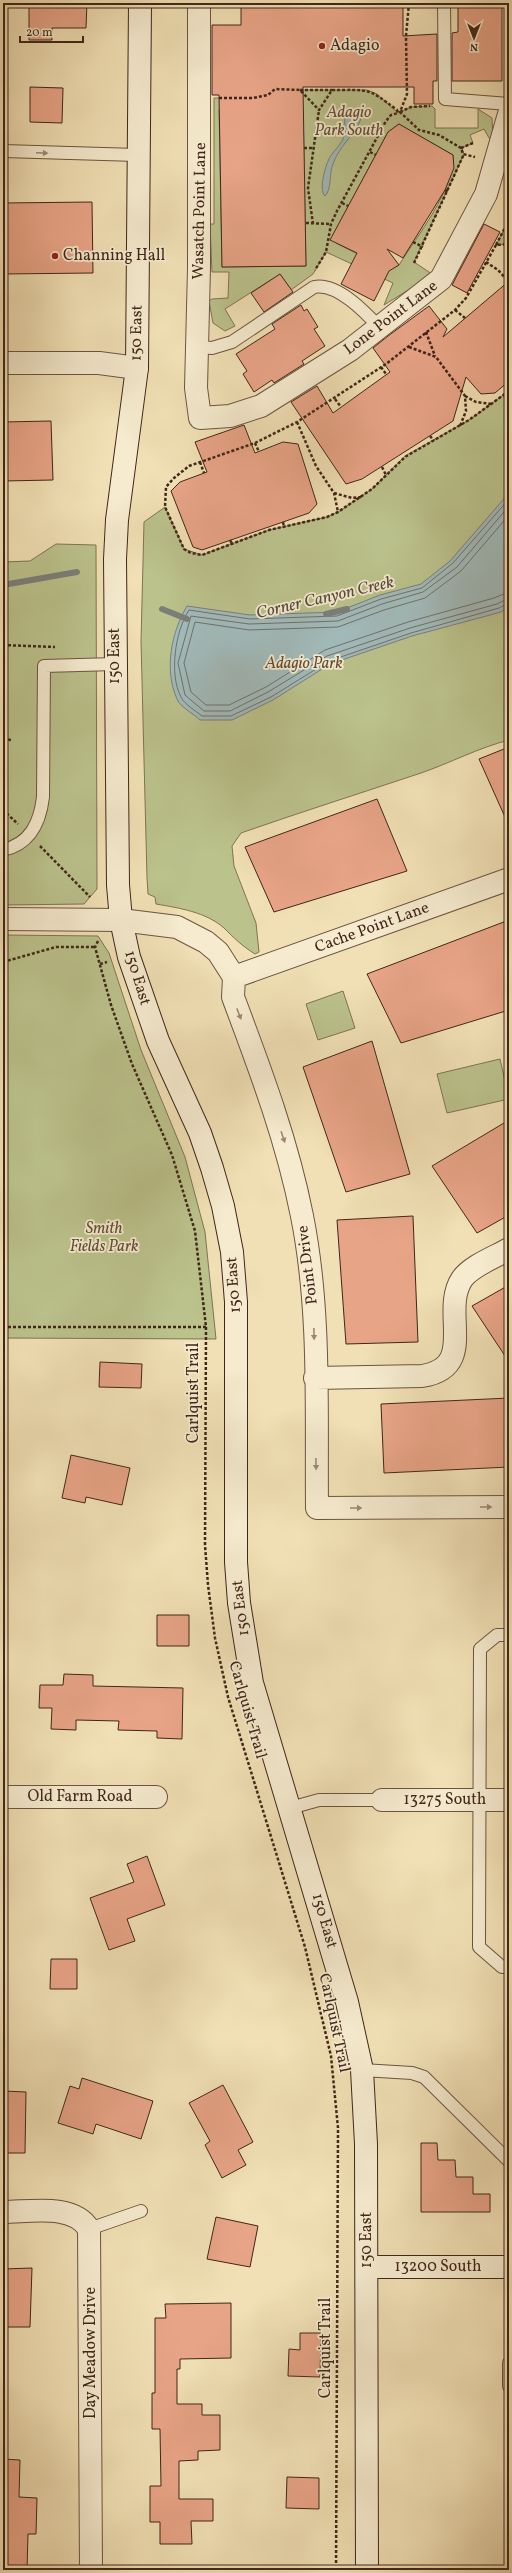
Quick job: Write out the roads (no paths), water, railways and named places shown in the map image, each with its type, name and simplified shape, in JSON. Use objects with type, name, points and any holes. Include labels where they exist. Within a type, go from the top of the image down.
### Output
[{"type":"street","name":"150 East","points":[[140,3],[137,155],[137,368],[117,520],[115,664],[118,885],[121,920],[144,1004],[200,1133],[212,1168],[226,1221],[232,1252],[236,1302],[236,1562],[239,1602],[252,1683],[348,2002],[362,2070],[366,2144],[367,2570]]},
{"type":"street","name":"Wasatch Point Lane","points":[[199,3],[201,95],[198,348],[196,388],[200,418]]},
{"type":"street","name":"Lone Point Lane","points":[[200,418],[230,416],[261,406],[380,328],[441,279],[486,194],[509,114]]},
{"type":"street","points":[[3,363],[99,363],[137,368]]},
{"type":"street","name":"Cache Point Lane","points":[[234,977],[509,879]]},
{"type":"street","points":[[3,919],[121,920],[162,924],[192,933],[218,952],[234,977]]},
{"type":"street","name":"Point Drive","points":[[234,977],[233,997],[289,1156],[302,1216],[311,1275],[315,1378],[317,1508],[509,1507]]},
{"type":"street","points":[[315,1378],[422,1376],[439,1371],[451,1360],[454,1352],[456,1298],[460,1284],[470,1273],[509,1249]]},
{"type":"street","name":"Old Farm Road","points":[[3,1797],[156,1797]]},
{"type":"street","name":"13275 South","points":[[382,1800],[509,1800]]},
{"type":"street","points":[[3,2212],[65,2213],[84,2220],[89,2229]]},
{"type":"street","name":"Day Meadow Drive","points":[[89,2229],[91,2570]]},
{"type":"street","name":"13200 South","points":[[367,2267],[509,2267]]},
{"type":"lane","points":[[444,3],[445,99],[509,104]]},
{"type":"lane","points":[[3,151],[137,155]]},
{"type":"lane","points":[[198,348],[212,348],[232,342],[314,287],[320,286],[334,290],[362,308],[380,328]]},
{"type":"lane","points":[[3,850],[22,843],[34,831],[41,814],[44,797],[44,666],[115,664]]},
{"type":"lane","points":[[509,1635],[498,1635],[480,1649],[479,1947],[502,1967],[509,1967]]},
{"type":"lane","points":[[290,1808],[319,1800],[382,1800]]},
{"type":"lane","points":[[362,2070],[412,2072],[424,2077],[509,2161]]},
{"type":"lane","points":[[89,2229],[141,2211]]},
{"type":"lane","points":[[509,2363],[509,2386]]},
{"type":"water","points":[[347,114],[355,115],[361,119],[355,131],[336,158],[332,168],[329,189],[325,196],[323,193],[322,182],[330,157],[343,139]]},
{"type":"water","points":[[509,493],[509,606],[501,612],[412,636],[330,664],[273,700],[232,720],[200,720],[184,708],[177,699],[171,676],[171,652],[177,628],[187,606],[250,615],[337,612],[380,595],[421,584],[450,561]]},
{"type":"waterway","name":"Corner Canyon Creek","points":[[3,585],[77,572]]},
{"type":"waterway","name":"Corner Canyon Creek","points":[[162,609],[187,619]]},
{"type":"waterway","name":"Corner Canyon Creek","points":[[326,614],[347,609]]},
{"type":"place","name":"Adagio","points":[[322,46]]},
{"type":"place","name":"Channing Hall","points":[[55,256]]},
{"type":"park label","name":"Adagio Park South","points":[[349,122]]},
{"type":"park label","name":"Adagio Park","points":[[304,664]]},
{"type":"park label","name":"Smith Fields Park","points":[[104,1238]]}]
